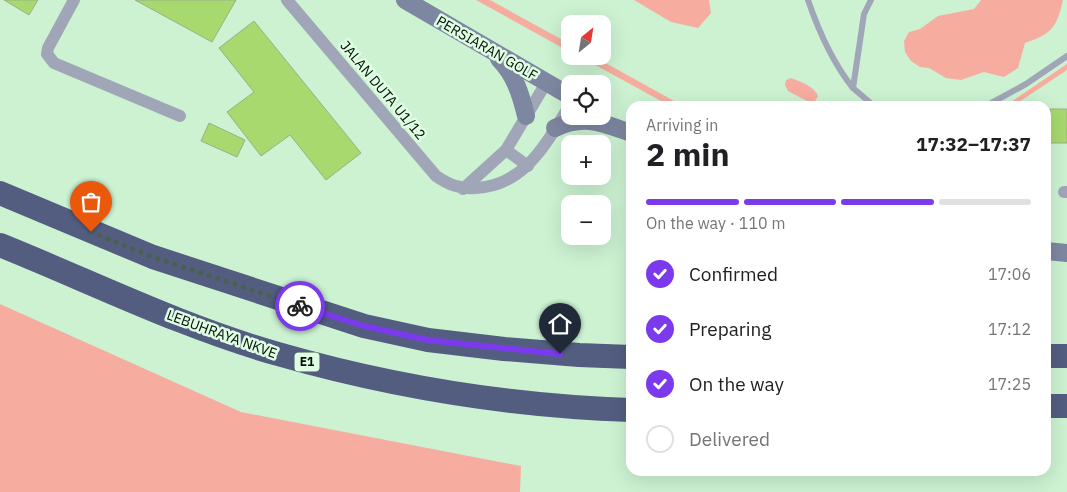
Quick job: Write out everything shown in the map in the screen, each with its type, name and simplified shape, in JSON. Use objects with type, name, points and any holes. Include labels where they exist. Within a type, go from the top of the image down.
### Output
[{"type":"highway","points":[[0,193],[153,257],[364,326],[428,340],[504,349],[579,356],[626,357]]},
{"type":"highway","name":"LEBUHRAYA NKVE","points":[[0,245],[209,331],[277,354],[400,384],[458,395],[569,408],[626,410]]},
{"type":"highway","points":[[1051,356],[1067,356]]},
{"type":"highway","points":[[1051,406],[1067,406]]},
{"type":"street","points":[[74,0],[48,48],[47,54],[54,63],[180,116]]},
{"type":"street","name":"JALAN DUTA U1/12","points":[[287,0],[436,176],[445,183],[463,189]]},
{"type":"street","name":"PERSIARAN GOLF","points":[[405,0],[561,91]]},
{"type":"street","points":[[490,50],[504,64],[513,77],[520,91],[526,116]]},
{"type":"street","points":[[463,189],[506,150],[546,82]]},
{"type":"street","points":[[463,189],[491,187],[511,179],[528,166],[561,120]]},
{"type":"street","points":[[556,128],[572,122],[592,120],[626,130]]},
{"type":"street","points":[[611,120],[626,129]]},
{"type":"street","points":[[506,150],[528,166]]},
{"type":"street","points":[[1051,251],[1067,253]]},
{"type":"lane","points":[[808,0],[819,32],[832,54],[837,68],[853,88],[867,101]]},
{"type":"lane","points":[[853,88],[864,14],[871,0]]},
{"type":"lane","points":[[995,101],[1026,84],[1067,56]]},
{"type":"shaded area","points":[[476,0],[490,0],[561,39],[561,47]]},
{"type":"shaded area","points":[[634,0],[709,0],[711,13],[698,28],[671,22]]},
{"type":"shaded area","points":[[981,0],[1063,0],[1058,17],[1052,28],[1047,33],[1025,43],[1018,68],[1004,77],[984,72],[961,80],[946,78],[929,68],[920,67],[911,61],[905,52],[904,41],[909,32],[920,29],[938,16],[974,9]]},
{"type":"shaded area","points":[[1067,64],[1067,70],[1020,101],[1012,101]]},
{"type":"shaded area","points":[[595,65],[609,65],[674,101],[661,101]]},
{"type":"shaded area","points":[[791,78],[814,90],[818,96],[815,101],[807,101],[788,91],[785,85],[786,80]]},
{"type":"shaded area","points":[[0,304],[241,412],[521,466],[520,492],[0,492]]},
{"type":"building","points":[[4,0],[38,0],[29,15]]},
{"type":"building","points":[[135,0],[236,0],[212,42]]},
{"type":"building","points":[[254,21],[361,153],[326,180],[290,135],[261,156],[227,112],[254,92],[219,48]]},
{"type":"building","points":[[1051,109],[1067,109],[1067,143],[1051,143]]},
{"type":"building","points":[[209,123],[245,140],[237,157],[201,141]]},
{"type":"way so far","points":[[91,232],[153,257],[300,306]]},
{"type":"route","points":[[300,306],[364,326],[428,340],[560,354]]}]
